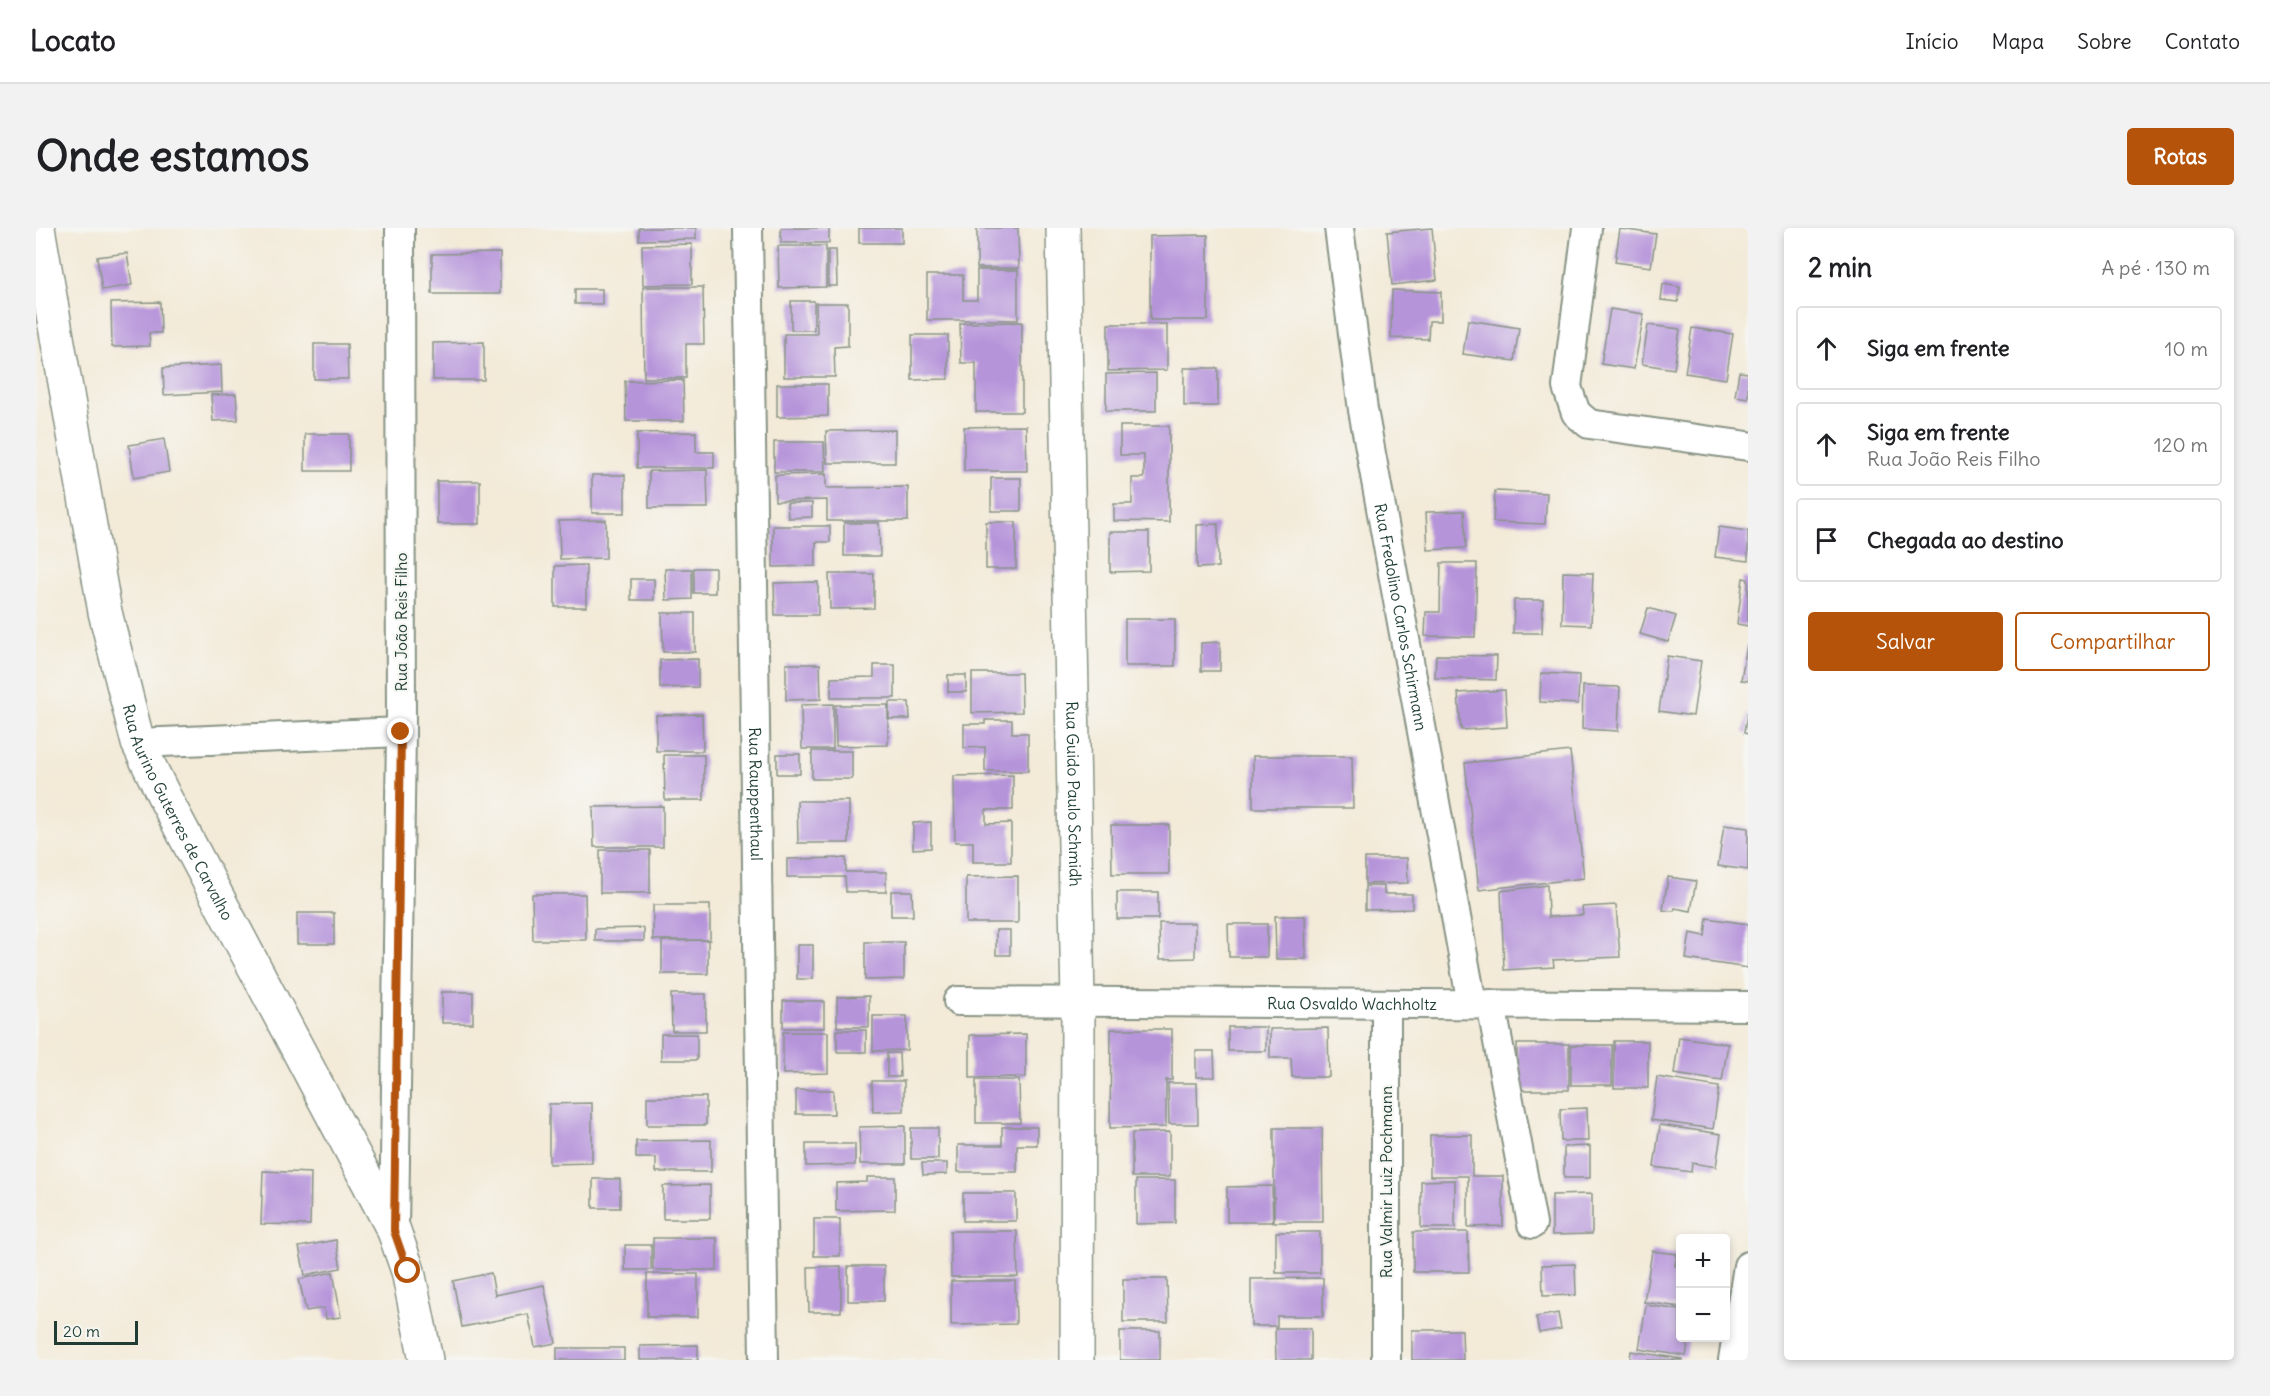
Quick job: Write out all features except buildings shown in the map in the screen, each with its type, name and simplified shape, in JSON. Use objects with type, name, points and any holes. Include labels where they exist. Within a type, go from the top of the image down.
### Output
[{"type":"street","name":"Rua Aurino Guterres de Carvalho","points":[[38,228],[105,612],[138,743],[394,1231],[408,1271],[426,1360]]},
{"type":"street","name":"Rua João Reis Filho","points":[[394,1231],[401,732],[400,228]]},
{"type":"street","name":"Rua Rauppenthaul","points":[[748,228],[764,1360]]},
{"type":"street","name":"Rua Guido Paulo Schmidh","points":[[1063,228],[1078,1002],[1077,1360]]},
{"type":"street","name":"Rua Fredolino Carlos Schirmann","points":[[1339,228],[1363,410],[1481,1004],[1532,1224]]},
{"type":"street","points":[[1587,228],[1567,387],[1576,414],[1589,424],[1748,446]]},
{"type":"street","points":[[138,743],[401,732]]},
{"type":"street","name":"Rua Osvaldo Wachholtz","points":[[958,1001],[1748,1006]]},
{"type":"street","name":"Rua Valmir Luiz Pochmann","points":[[1386,1004],[1386,1360]]},
{"type":"street","points":[[1733,1360],[1748,1266]]},
{"type":"route","points":[[401,732],[394,1231],[408,1271]]}]
